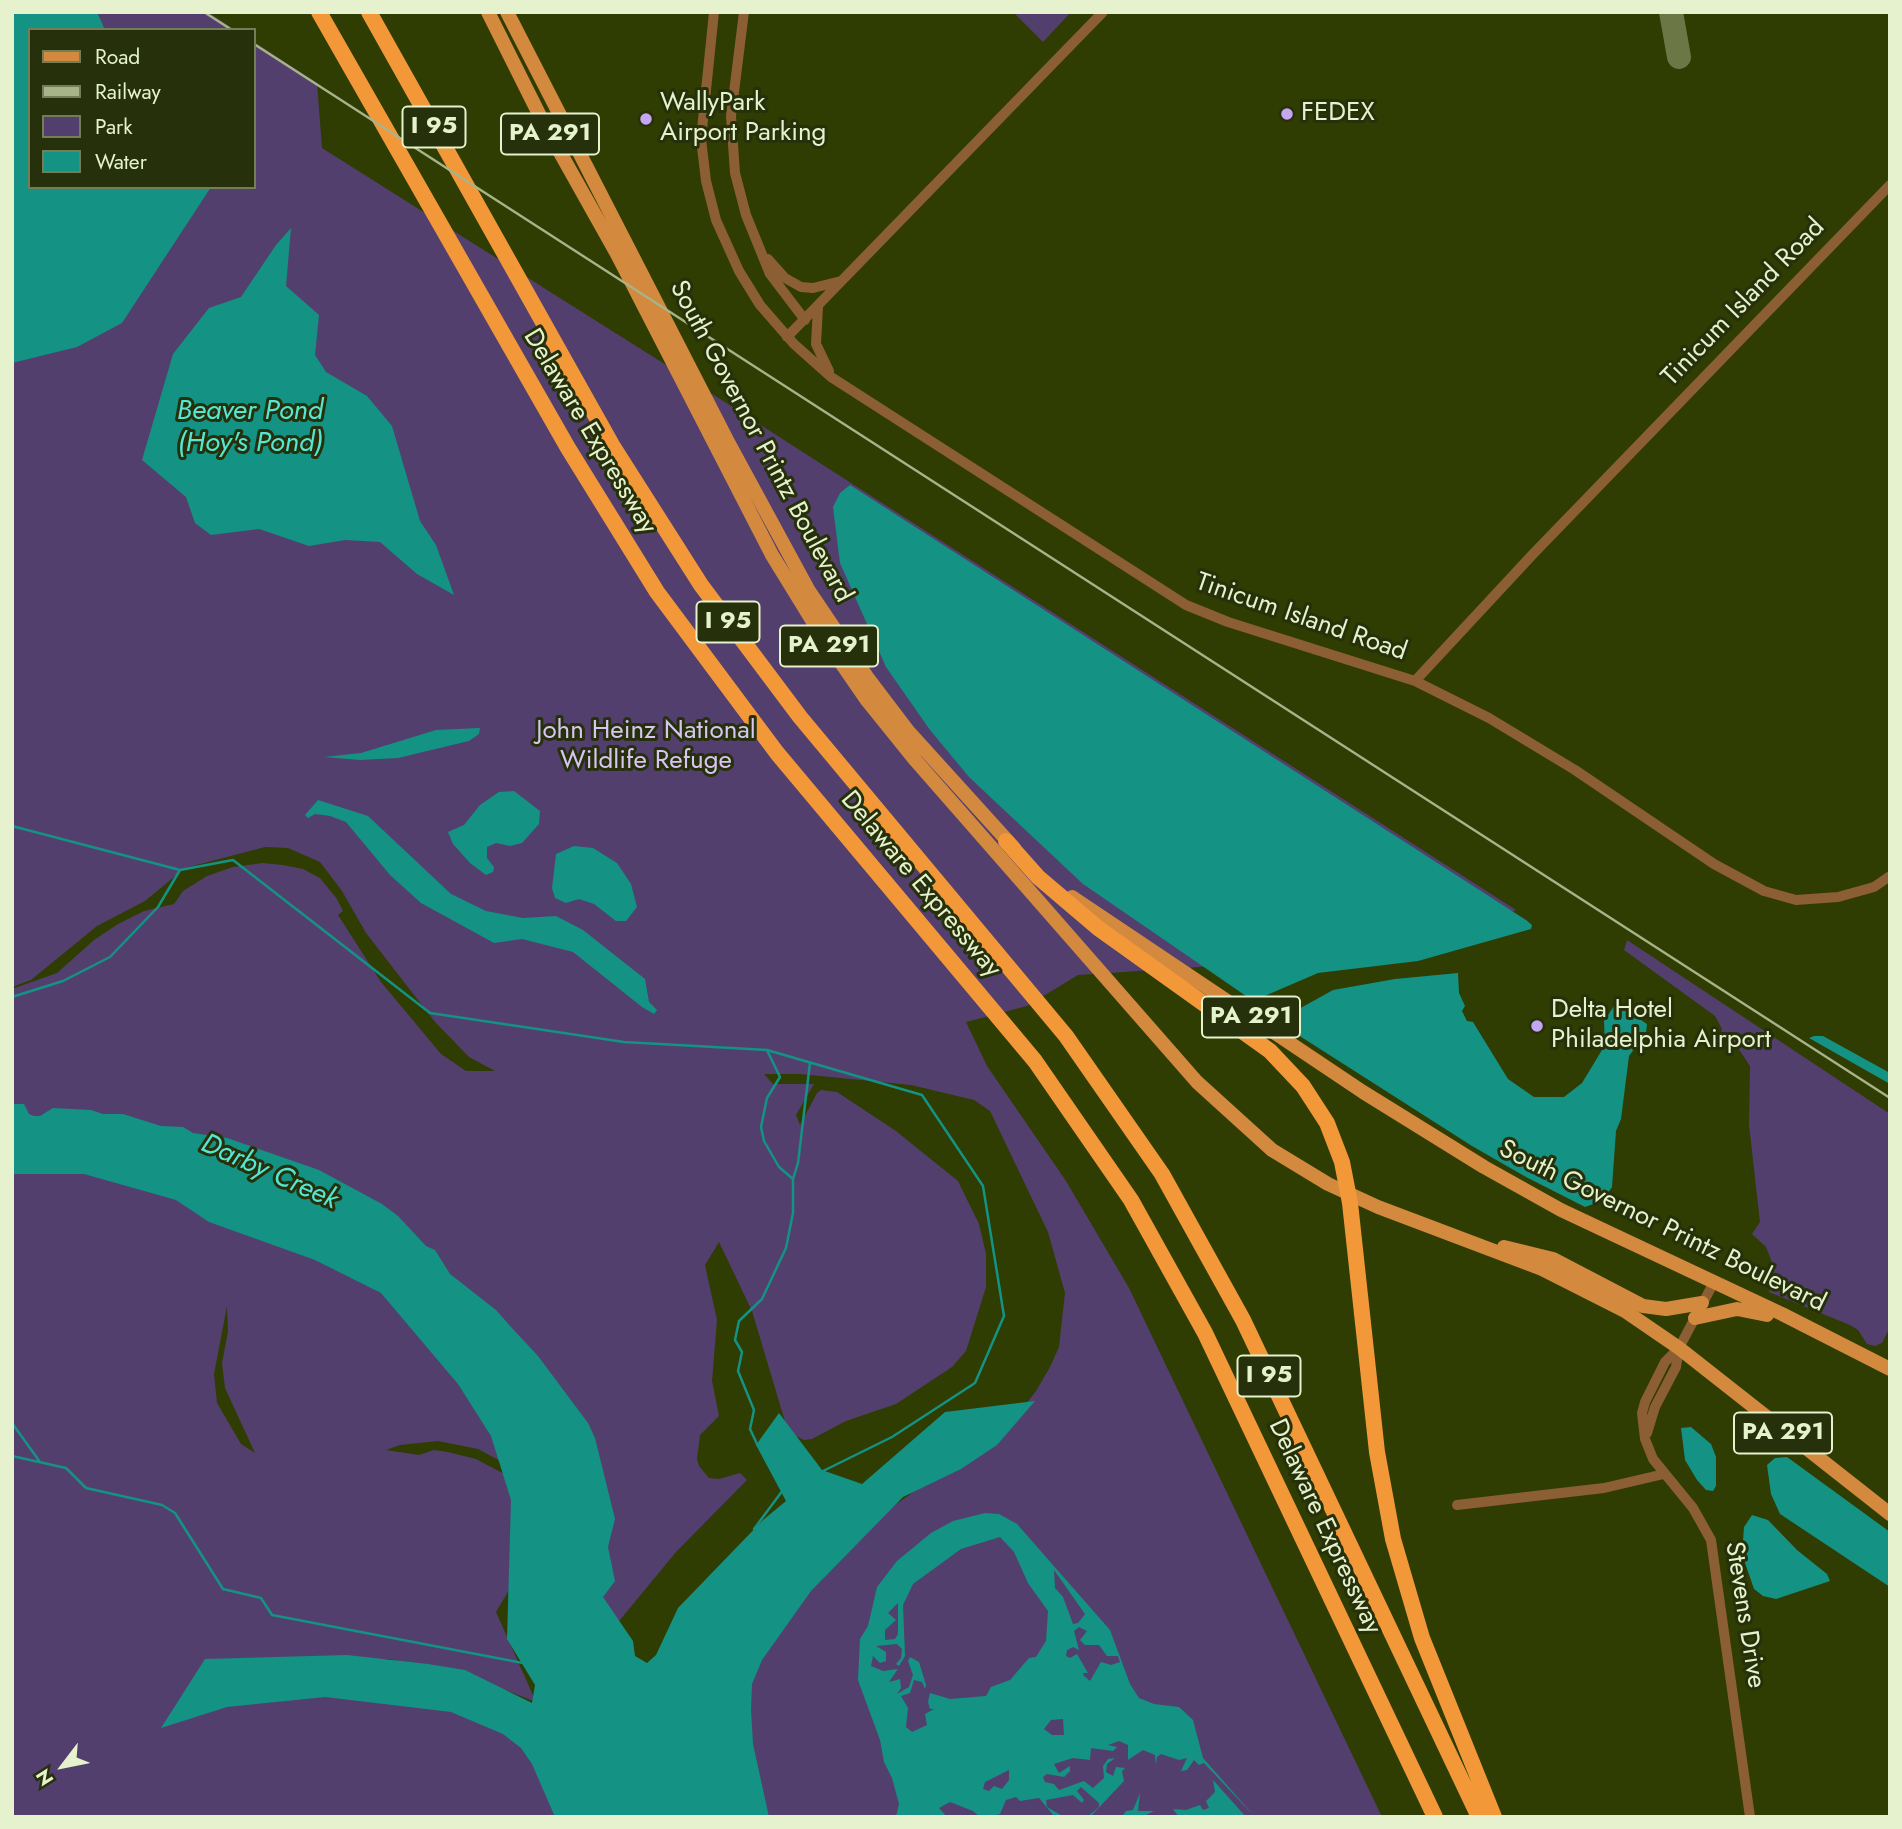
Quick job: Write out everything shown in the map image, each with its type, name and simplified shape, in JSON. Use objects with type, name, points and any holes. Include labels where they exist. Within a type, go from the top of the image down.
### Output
[{"type":"highway","name":"Delaware Expressway","points":[[319,12],[562,438],[657,592],[778,753],[992,1008],[1095,1144],[1168,1263],[1219,1363],[1435,1817]]},
{"type":"highway","name":"Delaware Expressway","points":[[369,12],[607,435],[683,557],[800,717],[1008,965],[1105,1088],[1196,1231],[1243,1321],[1479,1817]]},
{"type":"highway","points":[[1006,841],[1038,877],[1098,928],[1270,1051],[1303,1086],[1326,1123],[1342,1162],[1350,1203],[1377,1452],[1393,1539],[1422,1638],[1494,1817]]},
{"type":"main road","name":"South Governor Printz Boulevard","points":[[488,12],[544,122],[617,254],[772,555],[833,653],[889,728],[1208,1094],[1265,1144],[1313,1176],[1378,1207],[1468,1241]]},
{"type":"main road","name":"South Governor Printz Boulevard","points":[[507,12],[793,564],[847,649],[908,731],[1006,841],[1063,891],[1107,922],[1433,1136],[1561,1210],[1890,1369]]},
{"type":"main road","points":[[1468,1241],[1553,1259],[1650,1308],[1672,1308],[1702,1303]]},
{"type":"main road","name":"PA 291","points":[[1468,1241],[1585,1289],[1625,1311],[1679,1349],[1890,1514]]},
{"type":"main road","points":[[1695,1318],[1737,1308],[1805,1326]]},
{"type":"street","name":"Tinicum Island Road","points":[[714,12],[701,125],[708,193],[720,233],[739,271],[787,337],[831,377],[1186,605],[1228,622],[1415,681],[1534,553],[1890,185]]},
{"type":"street","points":[[744,12],[732,103],[731,142],[738,187],[770,274],[804,320]]},
{"type":"street","points":[[787,337],[1102,12]]},
{"type":"street","points":[[760,248],[780,274],[795,285],[813,288],[842,281]]},
{"type":"street","points":[[818,307],[816,344],[831,377]]},
{"type":"street","points":[[1415,681],[1489,718],[1575,770],[1714,864],[1764,891],[1796,900],[1838,897],[1874,887],[1890,876]]},
{"type":"street","name":"Stevens Drive","points":[[1714,1282],[1679,1349],[1665,1362],[1643,1407],[1645,1439],[1650,1454],[1701,1520],[1713,1548],[1750,1817]]},
{"type":"street","points":[[1457,1505],[1604,1488],[1664,1474]]},
{"type":"green space","name":"John Heinz National Wildlife Refuge","points":[[12,12],[208,12],[232,28],[28,28],[28,189],[256,189],[256,43],[317,83],[322,148],[728,404],[1516,910],[1492,922],[1214,966],[1078,975],[1027,1006],[966,1022],[987,1066],[1066,1181],[1129,1288],[1382,1817],[688,1817],[679,1710],[895,1505],[1011,1423],[1036,1391],[1059,1347],[1065,1293],[1048,1232],[990,1111],[974,1100],[911,1085],[800,1074],[764,1074],[773,1084],[814,1084],[796,1115],[800,1125],[817,1093],[821,1090],[837,1092],[896,1131],[958,1181],[979,1224],[986,1254],[986,1287],[966,1351],[952,1367],[896,1404],[846,1421],[812,1439],[804,1440],[792,1434],[786,1425],[752,1311],[719,1242],[705,1265],[717,1320],[712,1381],[719,1416],[700,1435],[697,1459],[709,1478],[719,1479],[740,1473],[747,1480],[676,1552],[610,1632],[459,1357],[506,1464],[478,1449],[438,1441],[400,1445],[386,1450],[419,1455],[434,1450],[448,1452],[476,1459],[508,1476],[527,1560],[496,1612],[536,1702],[472,1677],[389,1659],[360,1660],[480,1692],[594,1817],[12,1817],[12,989],[57,973],[94,940],[118,924],[144,911],[174,904],[183,891],[207,876],[233,867],[263,863],[283,865],[303,869],[320,878],[337,899],[343,911],[338,915],[381,982],[441,1054],[466,1071],[495,1071],[469,1057],[435,1022],[366,933],[342,891],[320,862],[288,848],[265,847],[185,868],[145,901],[97,926],[31,980],[12,987]],"holes":[[[227,1306],[228,1331],[222,1363],[225,1388],[255,1453],[241,1444],[217,1403],[214,1374]]]},
{"type":"green space","points":[[1013,12],[1071,12],[1043,42]]},
{"type":"green space","points":[[1627,940],[1890,1114],[1890,1327],[1882,1343],[1875,1346],[1867,1344],[1858,1330],[1850,1325],[1769,1292],[1773,1265],[1766,1247],[1752,1234],[1760,1222],[1749,1125],[1750,1066],[1734,1042],[1719,1040],[1722,1029],[1715,1016],[1624,950]]},
{"type":"water","points":[[12,12],[97,12],[104,28],[28,28],[28,189],[210,189],[122,323],[77,347],[12,363]]},
{"type":"water","name":"Beaver Pond (Hoy's Pond)","points":[[291,228],[286,286],[319,315],[315,355],[326,372],[367,396],[392,426],[420,521],[436,545],[454,595],[417,574],[380,542],[345,540],[309,546],[259,529],[211,535],[195,523],[186,497],[142,460],[173,354],[209,308],[241,297],[276,245]]},
{"type":"water","points":[[850,485],[1526,920],[1532,925],[1531,929],[1418,961],[1318,973],[1260,998],[1246,996],[1083,884],[969,777],[930,730],[886,667],[840,563],[833,507],[840,493]]},
{"type":"water","points":[[480,728],[479,734],[469,741],[398,758],[360,760],[324,757],[361,753],[436,730]]},
{"type":"water","points":[[514,791],[540,811],[539,824],[522,843],[510,846],[496,843],[487,847],[487,858],[494,867],[493,872],[486,875],[470,863],[453,844],[448,832],[464,825],[480,805],[499,792]]},
{"type":"water","points":[[318,800],[368,816],[451,894],[486,911],[523,918],[556,916],[583,930],[645,979],[649,1002],[657,1010],[654,1014],[642,1007],[573,952],[522,939],[494,943],[421,903],[390,875],[346,822],[330,816],[315,814],[308,818],[305,815]]},
{"type":"water","points":[[574,846],[593,848],[617,863],[631,884],[637,907],[626,921],[616,921],[594,904],[579,899],[566,903],[555,898],[552,888],[556,854]]},
{"type":"water","points":[[1458,973],[1459,993],[1465,1006],[1462,1011],[1467,1021],[1473,1022],[1508,1079],[1534,1097],[1564,1097],[1582,1083],[1605,1045],[1604,1021],[1616,1003],[1647,1024],[1646,1033],[1629,1056],[1621,1119],[1616,1131],[1612,1187],[1602,1201],[1585,1207],[1526,1177],[1472,1146],[1284,1026],[1288,1015],[1333,990],[1395,979]]},
{"type":"water","points":[[1823,1036],[1890,1073],[1890,1084],[1809,1038]]},
{"type":"water","name":"Darby Creek","points":[[12,1104],[24,1104],[29,1114],[34,1116],[40,1116],[53,1108],[91,1110],[103,1114],[123,1114],[161,1126],[183,1127],[193,1133],[227,1138],[319,1170],[382,1204],[398,1216],[426,1246],[435,1250],[450,1274],[496,1310],[538,1356],[588,1423],[595,1438],[615,1519],[608,1547],[615,1581],[603,1597],[633,1641],[635,1656],[647,1663],[656,1655],[678,1608],[763,1520],[786,1501],[756,1445],[779,1413],[822,1470],[862,1484],[945,1412],[1035,1401],[997,1445],[961,1469],[903,1497],[811,1591],[762,1660],[752,1684],[751,1710],[753,1744],[769,1817],[555,1817],[532,1764],[521,1748],[503,1734],[451,1712],[325,1697],[227,1707],[161,1728],[205,1659],[347,1655],[428,1664],[465,1670],[532,1703],[535,1685],[507,1639],[511,1500],[491,1436],[458,1384],[381,1293],[315,1260],[209,1222],[176,1200],[84,1174],[12,1174]]},
{"type":"water","points":[[1691,1427],[1711,1444],[1716,1457],[1716,1486],[1713,1491],[1706,1490],[1685,1460],[1681,1428]]},
{"type":"water","points":[[1787,1457],[1890,1532],[1890,1587],[1780,1514],[1771,1494],[1767,1465],[1775,1458]]},
{"type":"water","points":[[985,1513],[999,1514],[1017,1524],[1110,1630],[1130,1684],[1139,1698],[1154,1704],[1179,1707],[1193,1720],[1203,1758],[1255,1817],[1204,1763],[1199,1765],[1194,1760],[1187,1770],[1181,1771],[1187,1758],[1179,1760],[1161,1754],[1157,1757],[1156,1765],[1155,1755],[1143,1750],[1128,1760],[1128,1745],[1119,1741],[1108,1745],[1117,1747],[1113,1751],[1091,1748],[1090,1760],[1073,1758],[1054,1764],[1059,1773],[1070,1766],[1070,1771],[1064,1777],[1047,1774],[1043,1777],[1045,1782],[1054,1784],[1059,1790],[1084,1781],[1093,1788],[1104,1778],[1103,1766],[1108,1759],[1115,1758],[1107,1764],[1106,1772],[1113,1776],[1116,1767],[1125,1768],[1122,1771],[1124,1781],[1090,1817],[1087,1817],[1099,1807],[1099,1803],[1081,1787],[1077,1791],[1084,1800],[1082,1803],[1073,1795],[1046,1800],[1047,1807],[1064,1817],[1054,1816],[1039,1798],[1020,1801],[1016,1797],[1006,1800],[1000,1814],[991,1817],[980,1817],[973,1811],[950,1802],[939,1808],[947,1817],[896,1817],[899,1804],[892,1778],[884,1762],[880,1740],[858,1680],[860,1639],[868,1626],[877,1587],[897,1561],[931,1533],[953,1521]],"holes":[[[1000,1537],[1014,1552],[1028,1583],[1048,1611],[1046,1641],[1036,1657],[1029,1658],[1010,1680],[991,1687],[986,1696],[950,1699],[930,1693],[928,1702],[930,1709],[934,1709],[925,1714],[927,1725],[912,1732],[906,1727],[908,1708],[901,1696],[910,1693],[914,1680],[922,1682],[925,1689],[919,1662],[910,1657],[908,1661],[913,1675],[909,1687],[897,1694],[901,1688],[900,1679],[889,1682],[898,1669],[883,1671],[871,1666],[873,1656],[880,1663],[886,1661],[886,1652],[876,1646],[897,1644],[902,1649],[901,1658],[896,1664],[899,1666],[905,1656],[903,1605],[913,1584],[961,1549]],[[1054,1570],[1085,1614],[1078,1623],[1073,1624],[1063,1597],[1055,1588]],[[898,1603],[898,1634],[895,1639],[885,1640],[885,1630],[896,1620],[888,1613]],[[1079,1627],[1087,1631],[1080,1640],[1085,1645],[1099,1645],[1107,1656],[1118,1656],[1120,1662],[1111,1665],[1101,1662],[1090,1681],[1084,1676],[1083,1673],[1088,1673],[1077,1654],[1070,1658],[1066,1656],[1067,1650],[1073,1647],[1079,1650],[1074,1631]],[[1063,1719],[1064,1735],[1052,1735],[1044,1729],[1051,1720]],[[1009,1770],[1009,1780],[1002,1789],[994,1786],[989,1791],[983,1789],[985,1782]]]},
{"type":"water","points":[[1752,1515],[1768,1520],[1797,1550],[1827,1574],[1830,1581],[1776,1599],[1763,1596],[1754,1589],[1742,1554],[1744,1527]]},
{"type":"water","points":[[1213,1780],[1246,1817],[1179,1817],[1173,1809],[1186,1810],[1200,1805],[1203,1810],[1209,1808],[1206,1801],[1215,1792]]},
{"type":"water","points":[[1140,1793],[1138,1811],[1154,1811],[1142,1817],[1122,1817],[1126,1811],[1133,1810]]},
{"type":"waterway","points":[[12,826],[180,870],[233,860],[430,1013],[624,1042],[767,1050],[922,1095],[983,1186],[1004,1316],[975,1383],[892,1437],[821,1472]]},
{"type":"waterway","points":[[12,997],[63,981],[110,957],[158,907],[180,870]]},
{"type":"waterway","points":[[767,1050],[780,1077],[767,1098],[761,1127],[764,1141],[779,1167],[793,1179]]},
{"type":"waterway","points":[[758,1446],[750,1429],[754,1410],[738,1371],[742,1352],[735,1340],[739,1321],[762,1299],[786,1248],[793,1213],[793,1179],[798,1163],[810,1063]]},
{"type":"waterway","points":[[12,1423],[40,1462]]},
{"type":"waterway","points":[[12,1456],[66,1468],[86,1488],[162,1505],[175,1513],[223,1589],[261,1598],[272,1615],[523,1663]]},
{"type":"waterway","points":[[754,1529],[783,1490]]},
{"type":"taxiway","points":[[1671,12],[1679,57]]},
{"type":"railway","points":[[204,12],[229,28]]},
{"type":"railway","points":[[256,45],[1890,1098]]},
{"type":"place","name":"FEDEX","points":[[1287,114]]},
{"type":"place","name":"WallyPark Airport Parking","points":[[646,119]]},
{"type":"place","name":"Delta Hotel Philadelphia Airport","points":[[1537,1026]]}]
